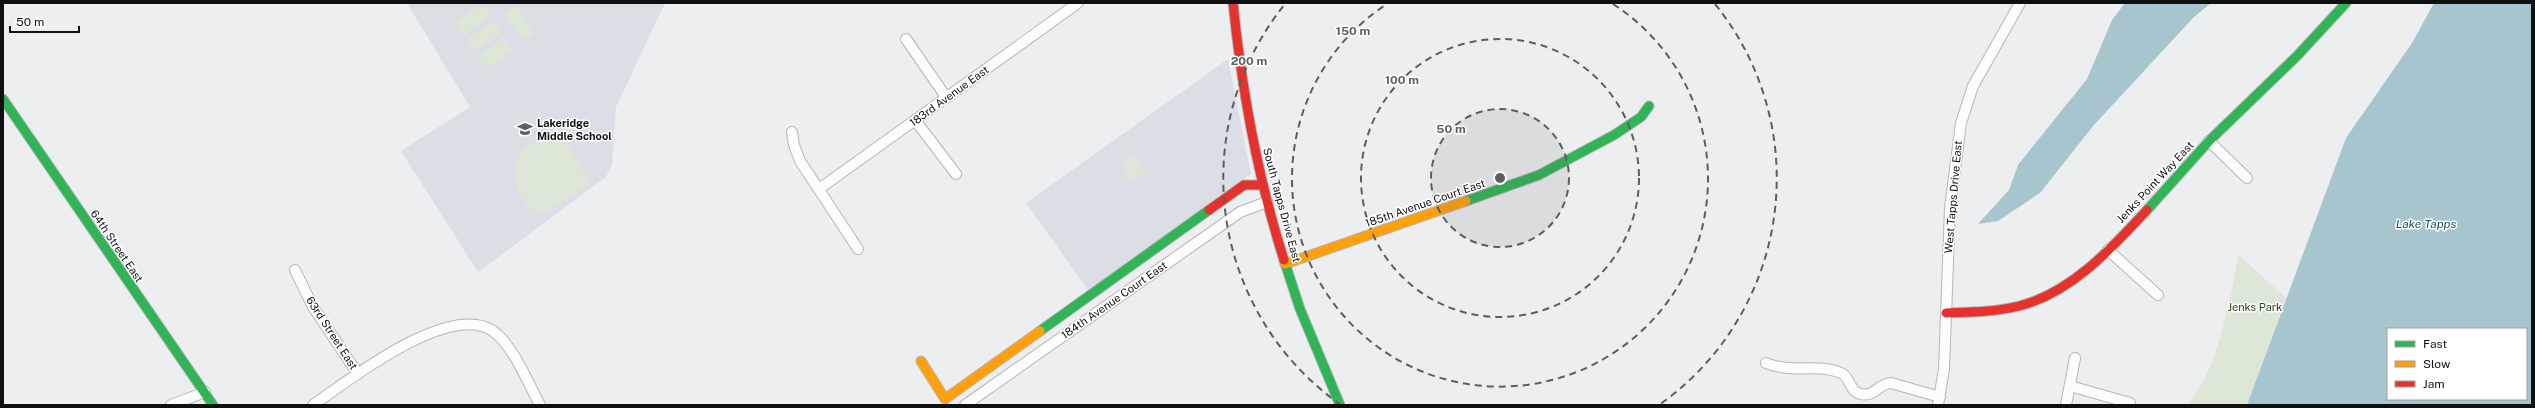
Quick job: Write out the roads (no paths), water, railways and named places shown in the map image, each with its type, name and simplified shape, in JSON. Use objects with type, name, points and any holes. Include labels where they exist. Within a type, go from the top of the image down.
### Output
[{"type":"street","name":"183rd Avenue East","points":[[819,188],[1078,3]]},
{"type":"street","name":"South Tapps Drive East","points":[[1233,3],[1248,115],[1267,202],[1285,264],[1314,343],[1340,405]]},
{"type":"street","name":"West Tapps Drive East","points":[[1939,401],[1944,369],[1950,208],[1961,123],[1973,86],[2020,3]]},
{"type":"street","name":"Jenks Point Way East","points":[[1946,313],[1998,311],[2043,297],[2071,282],[2108,250],[2209,140],[2316,39],[2346,3]]},
{"type":"street","points":[[906,39],[946,97]]},
{"type":"street","name":"64th Street East","points":[[3,99],[213,405]]},
{"type":"street","name":"185th Avenue Court East","points":[[1285,264],[1539,175],[1614,136],[1641,117],[1649,106]]},
{"type":"street","points":[[915,120],[956,174]]},
{"type":"street","points":[[792,132],[794,145],[800,161],[858,249]]},
{"type":"street","points":[[2209,140],[2247,178]]},
{"type":"street","points":[[920,361],[944,399],[1244,185],[1263,185]]},
{"type":"street","name":"184th Avenue Court East","points":[[967,405],[1240,212],[1267,202]]},
{"type":"street","points":[[2108,250],[2158,295]]},
{"type":"street","name":"63rd Street East","points":[[295,270],[313,307],[358,374]]},
{"type":"street","points":[[313,405],[398,348],[433,332],[464,326],[485,327],[492,330],[509,348],[540,405]]},
{"type":"street","points":[[2066,405],[2075,358]]},
{"type":"street","points":[[1766,363],[1778,368],[1823,369],[1841,372],[1847,377],[1853,389],[1862,394],[1873,393],[1881,385],[1891,383],[1939,401]]},
{"type":"street","points":[[2070,386],[2130,403]]},
{"type":"street","points":[[171,405],[205,392]]},
{"type":"water","points":[[2125,3],[2211,3],[2194,17],[2093,126],[2040,193],[1998,221],[1978,224],[2009,190],[2018,165],[2087,79],[2112,20]]},
{"type":"water","name":"Lake Tapps","points":[[2434,3],[2532,3],[2532,405],[2247,405],[2346,138],[2412,43]]},
{"type":"place","name":"Lakeridge Middle School","points":[[525,129]]},
{"type":"park label","name":"Jenks Park","points":[[2255,307]]}]
